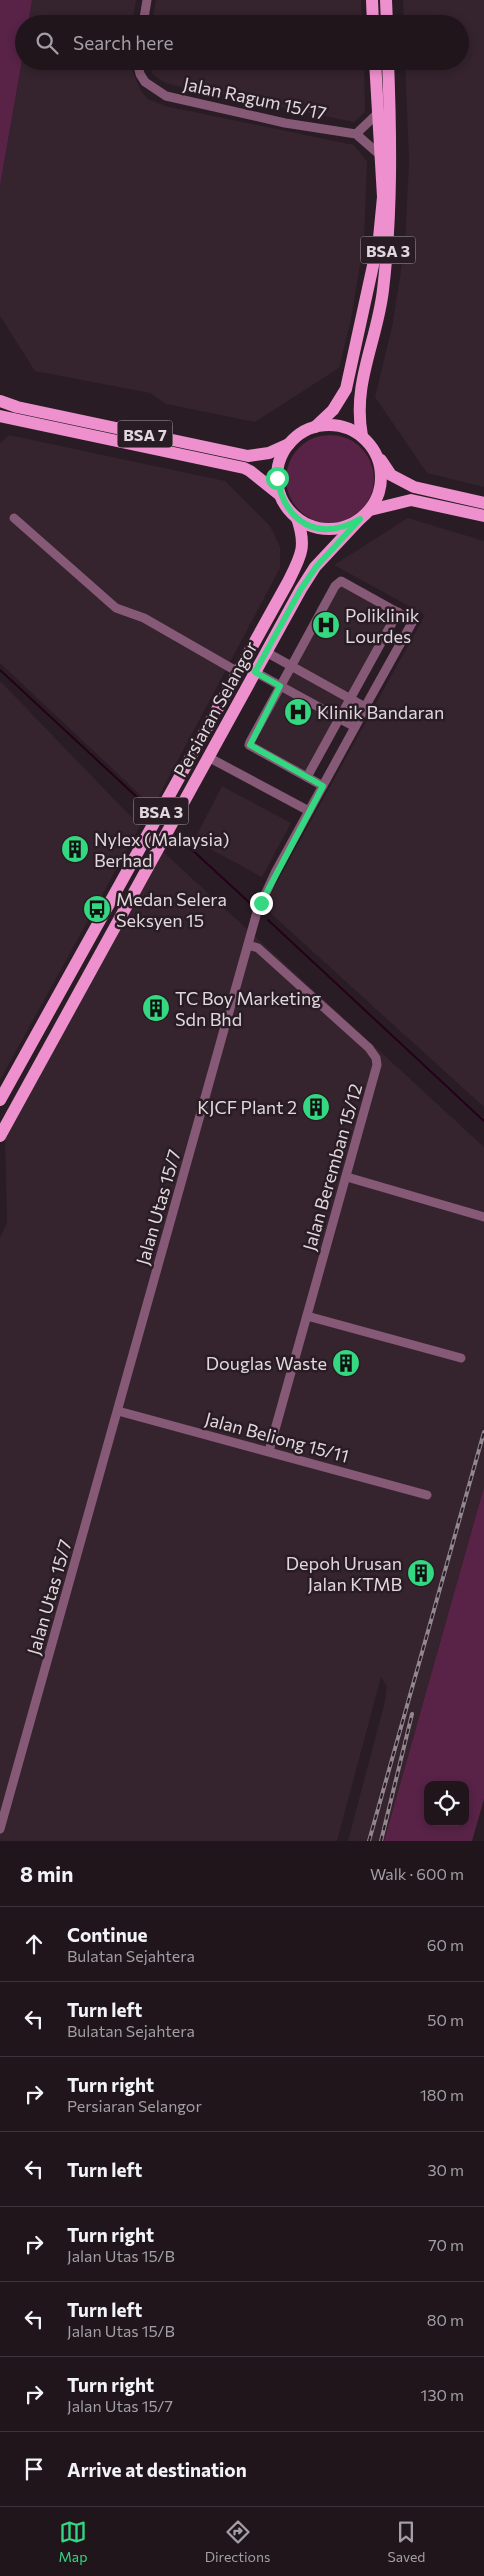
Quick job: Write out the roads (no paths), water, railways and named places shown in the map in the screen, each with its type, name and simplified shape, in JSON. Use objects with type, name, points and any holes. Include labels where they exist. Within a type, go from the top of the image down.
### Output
[{"type":"main road","points":[[372,0],[373,15]]},
{"type":"main road","points":[[386,0],[387,15]]},
{"type":"main road","name":"BSA 3","points":[[315,427],[333,410],[346,390],[379,238],[382,197],[376,70]]},
{"type":"main road","name":"BSA 3","points":[[362,436],[358,400],[382,294],[390,236],[391,131],[388,70]]},
{"type":"main road","name":"BSA 7","points":[[0,401],[17,407],[248,456],[269,453],[289,444]]},
{"type":"main road","name":"BSA 7","points":[[0,416],[244,468],[280,495]]},
{"type":"main road","points":[[375,452],[382,475],[378,493],[370,510],[360,519],[335,529],[308,525],[297,518],[280,495],[277,478],[280,460],[289,444],[297,436],[315,427],[332,425],[348,428],[362,436],[375,452],[391,475],[402,482],[414,487],[484,503]]},
{"type":"main road","points":[[370,510],[411,500],[484,516]]},
{"type":"main road","name":"Persiaran Selangor","points":[[0,1100],[238,672],[302,552],[303,536],[297,518]]},
{"type":"main road","name":"Persiaran Selangor","points":[[0,1136],[301,589],[320,561],[360,519]]},
{"type":"street","points":[[144,15],[147,0]]},
{"type":"street","name":"Jalan Ragum 15/17","points":[[139,70],[145,82],[166,96],[286,123],[356,134]]},
{"type":"street","points":[[378,113],[356,134],[380,155]]},
{"type":"street","points":[[14,518],[116,608],[144,618],[238,672]]},
{"type":"street","points":[[307,777],[398,612],[341,581],[335,586],[250,745],[323,786]]},
{"type":"street","name":"Jalan Utas 15/7","points":[[0,1829],[261,903],[414,621],[398,612]]},
{"type":"street","points":[[266,652],[366,707]]},
{"type":"street","points":[[255,672],[355,727]]},
{"type":"street","points":[[208,757],[309,812]]},
{"type":"street","name":"Jalan Beremban 15/12","points":[[248,945],[258,948],[369,1048],[376,1058],[378,1065],[269,1450]]},
{"type":"street","points":[[347,1177],[484,1217]]},
{"type":"street","points":[[307,1316],[461,1358]]},
{"type":"street","name":"Jalan Beliong 15/11","points":[[118,1411],[269,1450],[428,1495]]},
{"type":"waterway","points":[[0,670],[154,813]]},
{"type":"waterway","points":[[176,835],[252,905]]},
{"type":"waterway","points":[[268,920],[484,1121]]},
{"type":"railway","points":[[369,1841],[484,1432]]},
{"type":"railway","points":[[381,1841],[412,1714]]},
{"type":"place","name":"Poliklinik Lourdes","points":[[326,625]]},
{"type":"place","name":"Klinik Bandaran","points":[[298,712]]},
{"type":"place","name":"Nylex (Malaysia) Berhad","points":[[75,849]]},
{"type":"place","name":"Medan Selera Seksyen 15","points":[[97,909]]},
{"type":"place","name":"TC Boy Marketing Sdn Bhd","points":[[156,1008]]},
{"type":"place","name":"KJCF Plant 2","points":[[316,1107]]},
{"type":"place","name":"Douglas Waste","points":[[346,1363]]},
{"type":"place","name":"Depoh Urusan Jalan KTMB","points":[[421,1573]]}]
